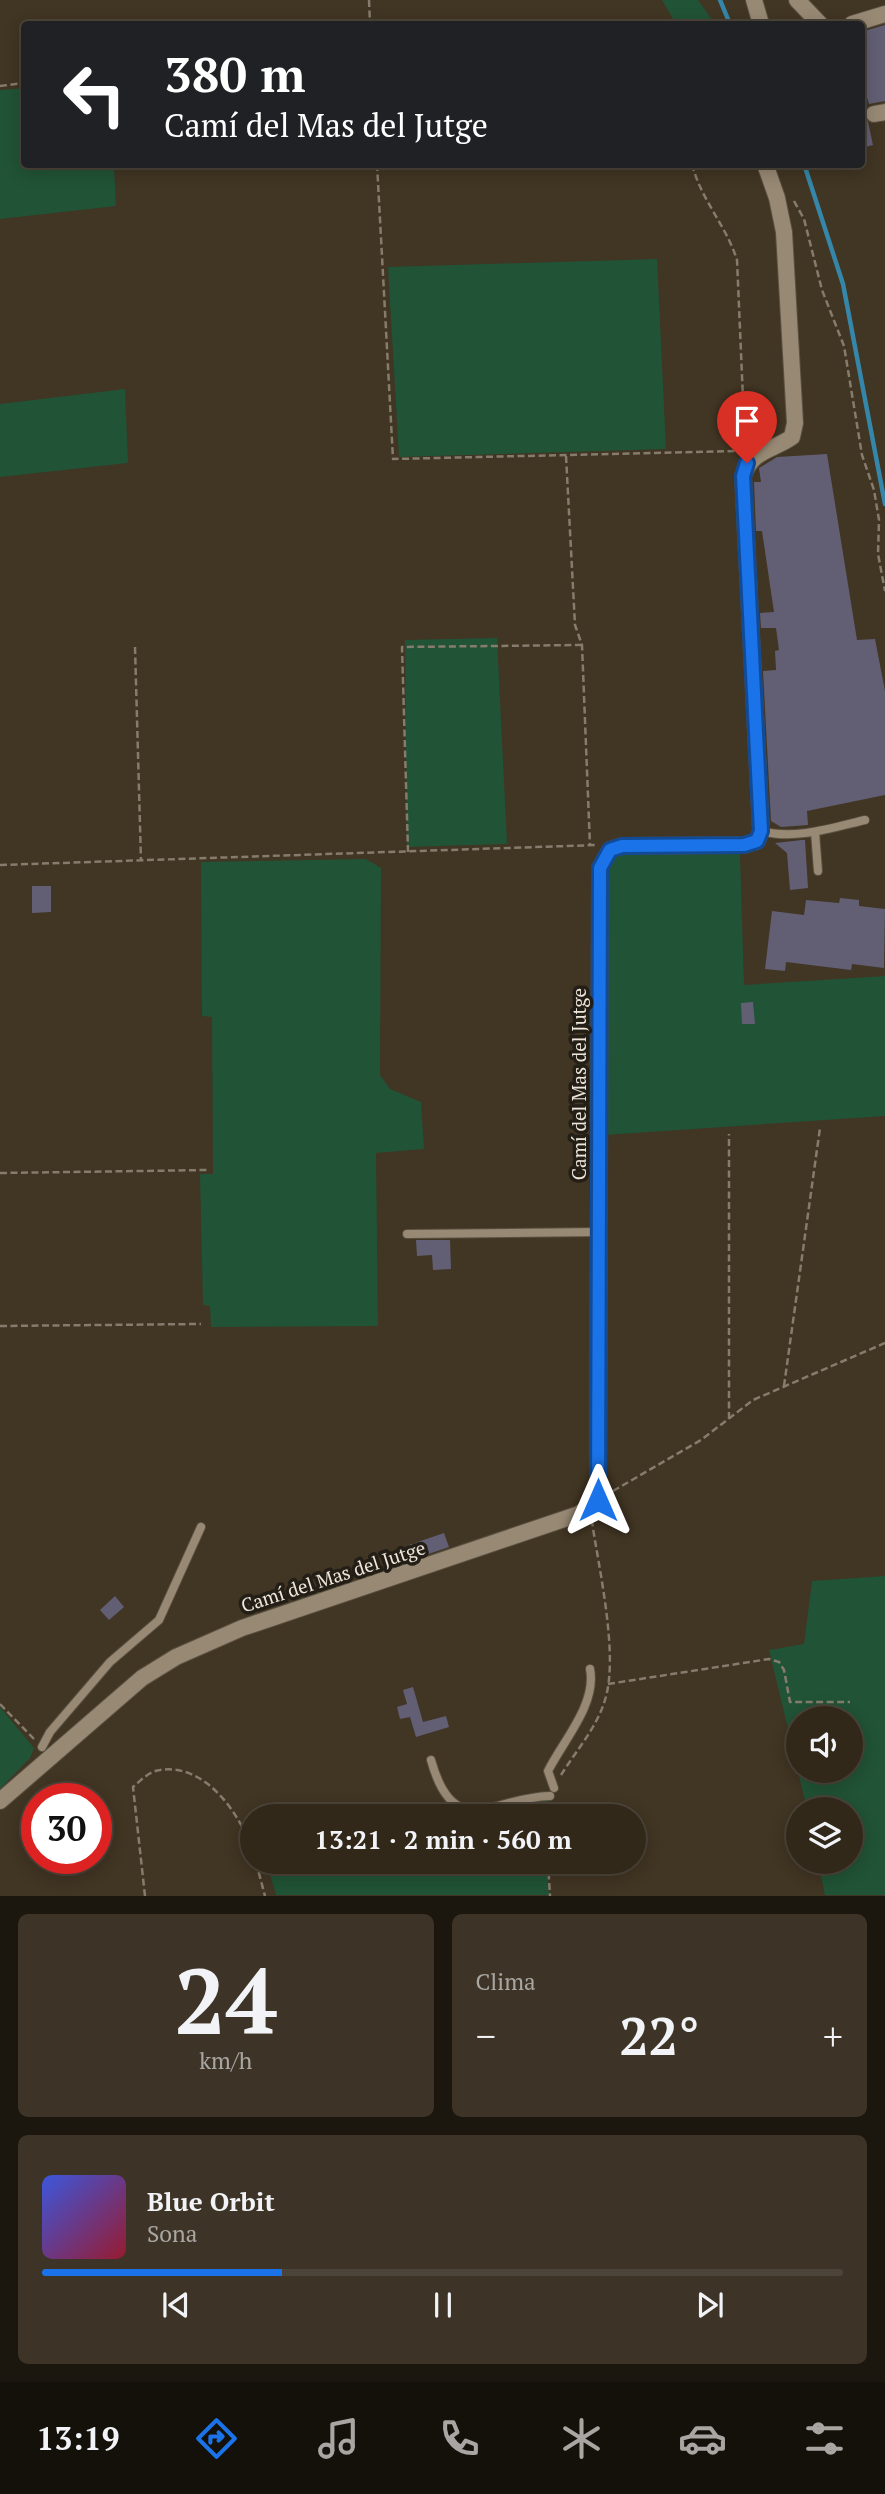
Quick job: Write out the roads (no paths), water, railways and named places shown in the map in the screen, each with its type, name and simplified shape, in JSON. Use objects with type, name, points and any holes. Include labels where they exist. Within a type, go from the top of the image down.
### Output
[{"type":"street","points":[[754,0],[760,21]]},
{"type":"street","points":[[797,0],[817,21]]},
{"type":"street","points":[[862,21],[885,14]]},
{"type":"street","points":[[761,831],[743,476],[747,463],[756,454],[792,437],[795,423],[784,232],[777,198],[766,168]]},
{"type":"street","name":"Camí del Mas del Jutge","points":[[0,1801],[142,1678],[176,1657],[242,1628],[579,1514],[598,1500],[600,868],[610,850],[622,846],[744,845],[757,841],[761,831]]},
{"type":"lane","points":[[761,831],[776,835],[815,832],[865,820]]},
{"type":"lane","points":[[815,832],[818,871]]},
{"type":"lane","points":[[407,1234],[599,1232]]},
{"type":"lane","points":[[42,1747],[50,1732],[110,1662],[159,1620],[201,1527]]},
{"type":"lane","points":[[505,1804],[552,1792],[548,1771],[587,1700],[592,1678],[590,1669]]},
{"type":"lane","points":[[431,1760],[439,1787],[456,1804]]},
{"type":"waterway","points":[[720,0],[729,21]]},
{"type":"waterway","points":[[805,168],[843,284],[885,504]]}]
